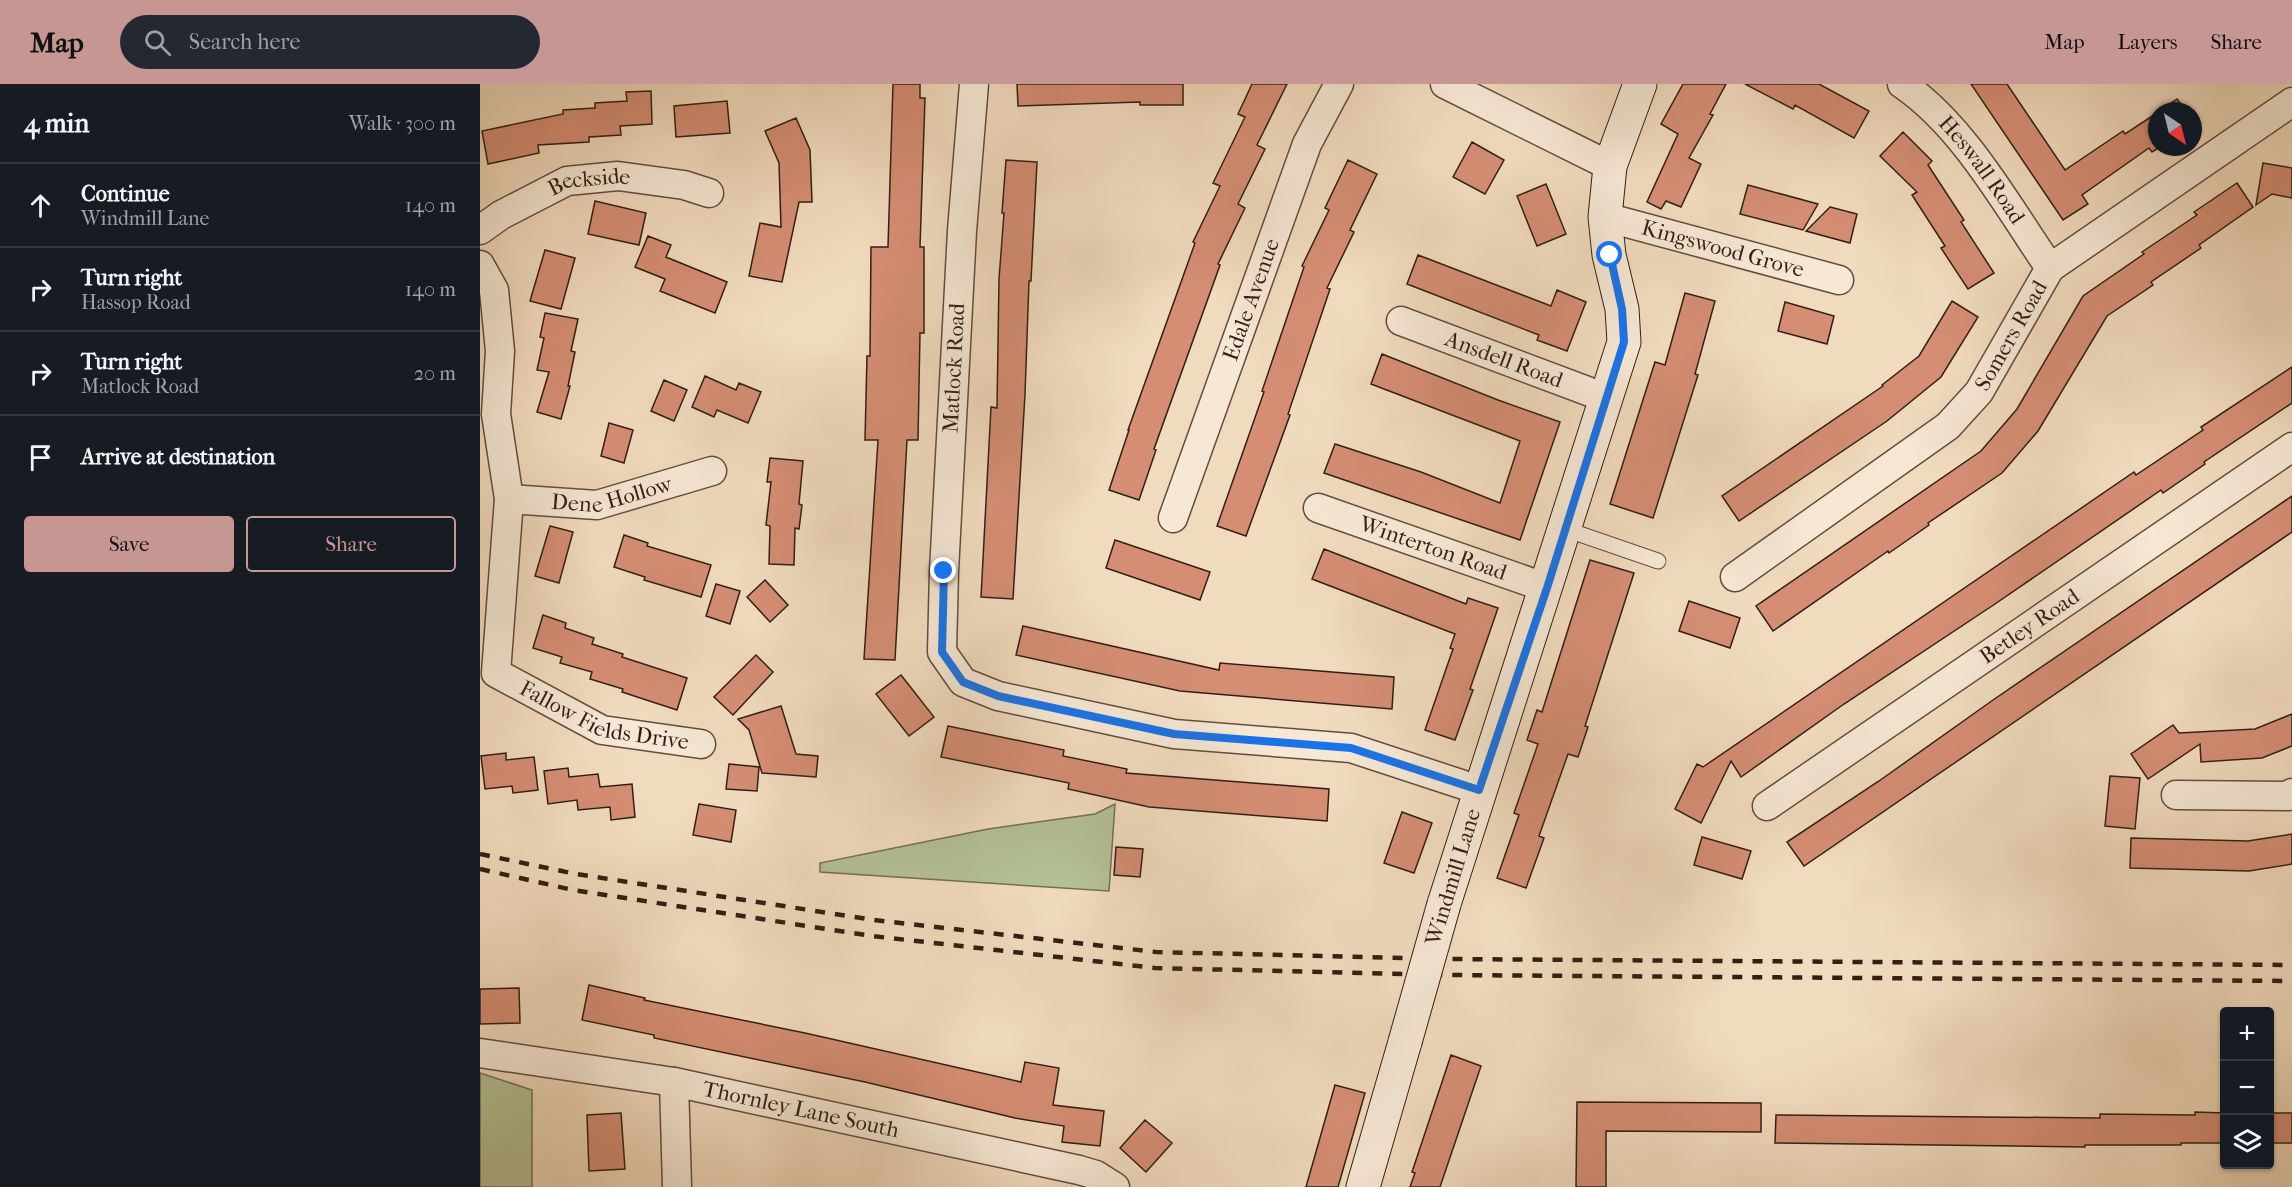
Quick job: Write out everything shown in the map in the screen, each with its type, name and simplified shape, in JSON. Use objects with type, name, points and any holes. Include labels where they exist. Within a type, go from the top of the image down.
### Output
[{"type":"street","name":"Matlock Road","points":[[974,84],[960,266],[942,652],[963,682],[998,696],[1174,734],[1351,748],[1479,790]]},
{"type":"street","name":"Edale Avenue","points":[[1173,518],[1306,144],[1339,84]]},
{"type":"street","points":[[1445,84],[1610,166]]},
{"type":"street","name":"Windmill Lane","points":[[1363,1187],[1479,790],[1547,588],[1624,342],[1622,309],[1610,255],[1605,217],[1610,166],[1640,84]]},
{"type":"street","name":"Heswall Road","points":[[1902,84],[1937,113],[1961,138],[2050,268]]},
{"type":"street","name":"Somers Road","points":[[1735,577],[1948,426],[1979,392],[2050,268],[2292,102]]},
{"type":"street","name":"Beckside","points":[[480,230],[501,215],[567,181],[618,176],[684,185],[709,193]]},
{"type":"street","name":"Kingswood Grove","points":[[1605,217],[1839,280]]},
{"type":"street","name":"Fallow Fields Drive","points":[[480,265],[494,290],[500,351],[488,415],[509,499],[496,673],[602,730],[701,744]]},
{"type":"street","name":"Ansdell Road","points":[[1401,321],[1606,398]]},
{"type":"street","name":"Betley Road","points":[[1767,806],[2292,447]]},
{"type":"street","name":"Dene Hollow","points":[[509,499],[597,505],[712,471]]},
{"type":"street","name":"Winterton Road","points":[[1318,508],[1547,588]]},
{"type":"street","points":[[2176,795],[2288,796],[2292,793]]},
{"type":"street","name":"Thornley Lane South","points":[[480,1053],[674,1082],[1080,1170],[1096,1175],[1115,1187]]},
{"type":"street","points":[[674,1082],[677,1187]]},
{"type":"lane","points":[[1565,529],[1658,561]]},
{"type":"green space","points":[[1115,804],[1109,891],[820,872],[820,863],[988,829],[1095,814]]},
{"type":"green space","points":[[480,1073],[532,1090],[532,1187],[480,1187]]},
{"type":"building","points":[[893,84],[920,84],[920,98],[925,98],[920,247],[924,247],[924,333],[920,333],[918,440],[907,440],[895,660],[864,659],[878,440],[865,440],[867,356],[870,356],[871,247],[888,247]]},
{"type":"building","points":[[1017,84],[1183,84],[1183,105],[1140,105],[1140,102],[1018,106]]},
{"type":"building","points":[[1252,84],[1287,84],[1257,145],[1265,149],[1238,204],[1245,208],[1218,264],[1220,265],[1154,449],[1156,450],[1139,500],[1109,490],[1195,243],[1193,242],[1220,186],[1213,183],[1245,117],[1238,114]]},
{"type":"building","points":[[1683,84],[1726,84],[1710,114],[1713,115],[1689,158],[1701,164],[1681,207],[1666,201],[1661,209],[1647,202],[1678,134],[1661,124]]},
{"type":"building","points":[[1745,84],[1819,84],[1869,111],[1854,138],[1795,105],[1793,109]]},
{"type":"building","points":[[1971,84],[2007,84],[2065,170],[2123,131],[2125,134],[2148,119],[2148,149],[2082,195],[2088,204],[2063,220]]},
{"type":"building","points":[[651,91],[652,124],[620,126],[621,135],[589,137],[589,142],[538,145],[539,153],[488,164],[482,131],[563,114],[563,110],[595,108],[595,103],[627,101],[626,92]]},
{"type":"building","points":[[727,101],[730,133],[676,137],[674,106]]},
{"type":"building","points":[[796,118],[810,150],[812,202],[799,202],[782,282],[749,276],[760,223],[781,227],[779,163],[765,131]]},
{"type":"building","points":[[1903,132],[1932,161],[1928,165],[1964,220],[1961,222],[1994,273],[1968,289],[1941,248],[1945,246],[1912,195],[1917,192],[1880,156]]},
{"type":"building","points":[[1472,142],[1504,160],[1485,194],[1453,177]]},
{"type":"building","points":[[1006,160],[1037,162],[1013,599],[981,597],[991,407],[997,408],[999,279]]},
{"type":"building","points":[[1348,160],[1377,174],[1350,230],[1354,232],[1327,288],[1330,289],[1288,414],[1290,415],[1246,536],[1217,526],[1264,392],[1262,391],[1304,267],[1302,266],[1329,210],[1325,208]]},
{"type":"building","points":[[2263,163],[2292,168],[2292,198],[2272,194],[2256,205]]},
{"type":"building","points":[[2237,183],[2253,207],[2199,245],[2201,248],[2151,282],[2153,285],[2107,316],[2038,431],[2002,473],[1773,631],[1756,606],[1981,451],[2017,409],[2083,296],[2144,254],[2142,252],[2197,215],[2194,212]]},
{"type":"building","points":[[1546,184],[1566,234],[1537,246],[1517,196]]},
{"type":"building","points":[[1748,185],[1818,204],[1803,230],[1740,214]]},
{"type":"building","points":[[595,201],[646,213],[639,245],[588,234]]},
{"type":"building","points":[[1830,207],[1857,214],[1850,243],[1806,231]]},
{"type":"building","points":[[648,236],[671,245],[666,257],[727,282],[715,313],[660,291],[665,279],[635,267]]},
{"type":"building","points":[[545,250],[575,258],[561,309],[530,301]]},
{"type":"building","points":[[1418,255],[1551,306],[1557,290],[1586,302],[1567,351],[1537,340],[1539,335],[1407,284]]},
{"type":"building","points":[[1685,293],[1715,301],[1695,374],[1698,375],[1653,518],[1610,504],[1655,362],[1665,365]]},
{"type":"building","points":[[1952,301],[1978,317],[1941,377],[1887,421],[1739,521],[1722,496],[1883,386],[1919,356]]},
{"type":"building","points":[[1785,302],[1834,316],[1827,344],[1778,331]]},
{"type":"building","points":[[545,313],[578,319],[571,351],[575,352],[568,386],[570,386],[561,419],[537,412],[549,372],[537,370],[544,338],[540,337]]},
{"type":"building","points":[[1382,354],[1560,422],[1520,540],[1324,473],[1335,444],[1421,472],[1500,503],[1520,441],[1371,384]]},
{"type":"building","points":[[2292,367],[2292,403],[2204,462],[2205,464],[2163,493],[2161,490],[1844,704],[1741,777],[1731,761],[1701,823],[1675,809],[1697,764],[1703,767],[2134,472],[2136,475],[2203,430],[2201,427]]},
{"type":"building","points":[[705,376],[736,390],[739,383],[761,392],[748,423],[717,410],[714,417],[692,407]]},
{"type":"building","points":[[664,380],[687,390],[674,421],[651,411]]},
{"type":"building","points":[[609,423],[633,430],[624,463],[601,456]]},
{"type":"building","points":[[770,458],[803,461],[799,504],[802,505],[799,529],[795,528],[794,565],[769,564],[770,526],[766,525],[771,482],[767,482]]},
{"type":"building","points":[[2292,496],[2292,532],[1804,866],[1787,842]]},
{"type":"building","points":[[550,526],[573,532],[559,583],[535,576]]},
{"type":"building","points":[[624,535],[648,543],[647,546],[711,565],[701,597],[644,580],[645,577],[614,567]]},
{"type":"building","points":[[1115,540],[1210,572],[1200,600],[1106,568]]},
{"type":"building","points":[[1324,549],[1466,604],[1468,598],[1498,608],[1455,740],[1425,730],[1453,649],[1450,648],[1455,634],[1312,579]]},
{"type":"building","points":[[1590,560],[1634,573],[1585,726],[1588,727],[1578,757],[1568,754],[1539,836],[1544,838],[1526,888],[1497,878],[1519,815],[1514,813],[1538,744],[1527,740],[1537,710],[1542,712]]},
{"type":"building","points":[[765,580],[788,605],[770,622],[747,597]]},
{"type":"building","points":[[716,584],[740,591],[730,624],[706,616]]},
{"type":"building","points":[[1689,601],[1740,618],[1730,648],[1679,631]]},
{"type":"building","points":[[543,615],[566,623],[565,628],[594,638],[592,644],[623,654],[622,657],[687,678],[677,710],[590,679],[592,672],[560,663],[562,657],[533,648]]},
{"type":"building","points":[[1023,626],[1219,670],[1220,663],[1394,677],[1392,709],[1180,691],[1016,655]]},
{"type":"building","points":[[756,655],[773,672],[733,715],[714,697]]},
{"type":"building","points":[[901,675],[934,717],[909,736],[876,694]]},
{"type":"building","points":[[781,706],[796,754],[818,756],[816,777],[762,773],[749,730],[738,719]]},
{"type":"building","points":[[2292,714],[2292,746],[2262,758],[2201,762],[2200,744],[2148,779],[2131,754],[2173,725],[2179,733],[2255,729]]},
{"type":"building","points":[[948,726],[1064,750],[1063,756],[1127,769],[1126,773],[1329,789],[1327,821],[1149,807],[1068,789],[1069,783],[941,757]]},
{"type":"building","points":[[506,753],[506,760],[534,757],[538,790],[513,793],[512,786],[485,789],[481,756]]},
{"type":"building","points":[[729,764],[759,767],[757,791],[726,789]]},
{"type":"building","points":[[568,768],[569,777],[598,774],[600,787],[632,784],[635,817],[611,820],[610,807],[578,810],[577,800],[548,804],[544,771]]},
{"type":"building","points":[[2110,776],[2140,778],[2135,829],[2105,826]]},
{"type":"building","points":[[699,804],[736,810],[731,842],[693,835]]},
{"type":"building","points":[[1402,812],[1432,823],[1414,873],[1384,863]]},
{"type":"building","points":[[2292,834],[2292,864],[2249,871],[2130,868],[2131,838],[2248,841]]},
{"type":"building","points":[[1702,837],[1751,851],[1742,879],[1694,865]]},
{"type":"building","points":[[1116,847],[1143,849],[1140,877],[1114,875]]},
{"type":"building","points":[[589,985],[645,998],[644,1000],[805,1033],[1021,1082],[1025,1062],[1059,1068],[1053,1105],[1104,1111],[1100,1146],[1062,1142],[1064,1126],[1015,1118],[865,1082],[654,1038],[654,1035],[582,1020]]},
{"type":"building","points":[[519,988],[520,1023],[480,1024],[480,989]]},
{"type":"building","points":[[1451,1055],[1481,1066],[1440,1187],[1410,1187],[1415,1173],[1412,1172]]},
{"type":"building","points":[[1335,1085],[1365,1093],[1338,1187],[1306,1187]]},
{"type":"building","points":[[1577,1102],[1761,1103],[1761,1132],[1606,1131],[1606,1187],[1576,1187]]},
{"type":"building","points":[[2195,1112],[2220,1113],[2220,1143],[2085,1145],[2085,1147],[1775,1143],[1776,1115],[2100,1118],[2100,1114],[2195,1115]]},
{"type":"building","points":[[621,1113],[625,1169],[589,1171],[587,1115]]},
{"type":"building","points":[[2274,1113],[2292,1113],[2292,1143],[2274,1143]]},
{"type":"building","points":[[1145,1120],[1172,1143],[1146,1172],[1120,1148]]},
{"type":"railway","points":[[480,854],[576,874],[874,920],[1156,952],[1446,959],[2292,965]]},
{"type":"railway","points":[[480,869],[573,890],[872,936],[1155,968],[1446,975],[2292,981]]},
{"type":"route","points":[[944,571],[942,652],[963,682],[998,696],[1174,734],[1351,748],[1479,790],[1547,588],[1624,342],[1622,309],[1610,255]]}]
